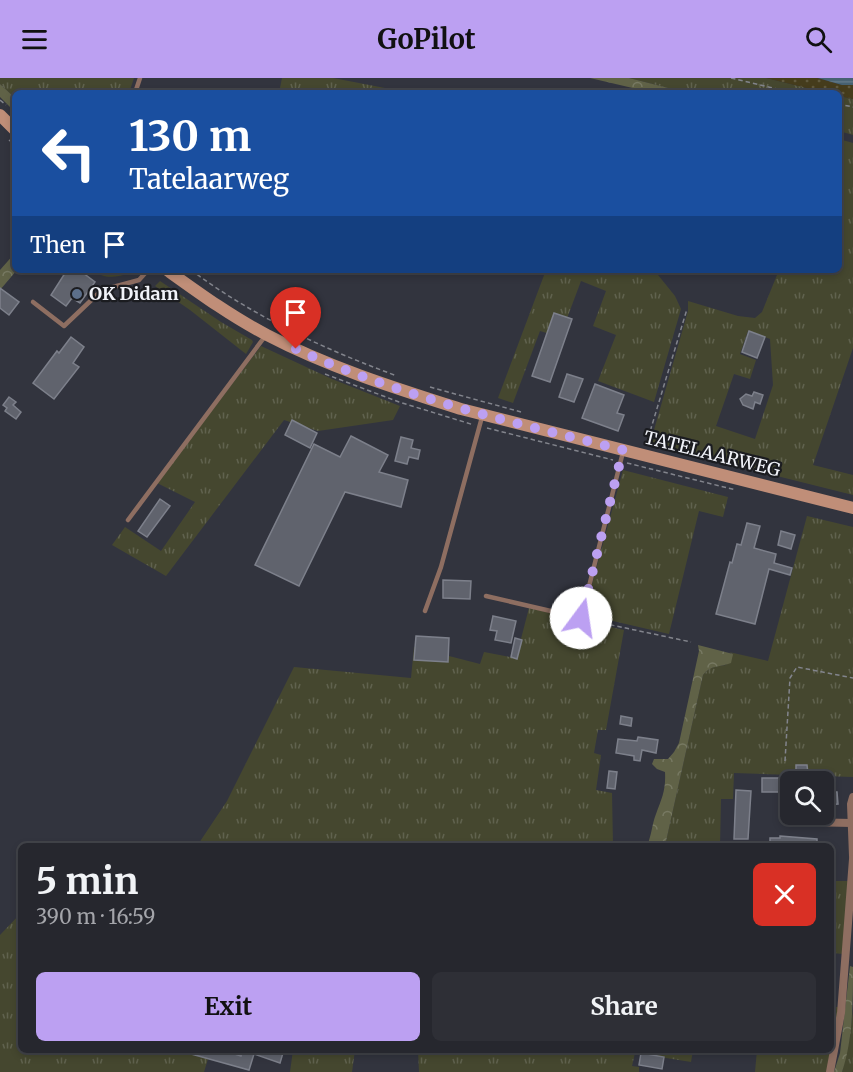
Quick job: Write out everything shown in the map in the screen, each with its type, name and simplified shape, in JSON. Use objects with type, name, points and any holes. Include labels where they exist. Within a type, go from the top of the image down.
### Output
[{"type":"main road","points":[[0,115],[12,127]]},
{"type":"main road","name":"TATELAARWEG","points":[[171,273],[217,306],[266,335],[357,374],[420,396],[482,414],[853,508]]},
{"type":"street","points":[[834,1051],[841,1013],[853,857],[851,804],[853,797]]},
{"type":"street","points":[[834,823],[852,823]]},
{"type":"street","points":[[830,1072],[834,1053]]},
{"type":"lane","points":[[33,302],[64,327],[102,290],[139,280],[145,273]]},
{"type":"lane","points":[[128,520],[266,335]]},
{"type":"lane","points":[[425,611],[441,567],[482,414]]},
{"type":"lane","points":[[486,596],[581,618],[623,450]]},
{"type":"path","points":[[731,78],[781,90]]},
{"type":"path","points":[[195,273],[274,323],[346,357],[404,379]]},
{"type":"path","points":[[644,455],[687,309]]},
{"type":"path","points":[[425,386],[525,414]]},
{"type":"path","points":[[581,618],[691,642]]},
{"type":"path","points":[[785,761],[790,678],[797,667],[853,678]]},
{"type":"green space","points":[[0,78],[134,78],[130,90],[12,90],[12,95],[0,84]]},
{"type":"green space","points":[[282,78],[333,78],[395,90],[280,90]]},
{"type":"green space","points":[[590,78],[629,78],[676,90],[641,90]]},
{"type":"green space","points":[[629,78],[766,78],[815,90],[676,90]]},
{"type":"green space","points":[[0,84],[12,95],[12,109],[0,97]]},
{"type":"green space","points":[[842,97],[853,99],[853,135],[842,132]]},
{"type":"green space","points":[[842,140],[853,143],[853,348],[813,465],[853,475],[853,495],[650,444],[688,311],[688,301],[738,316],[755,318],[762,312],[778,273],[842,273]],"holes":[[[748,331],[770,339],[773,385],[755,439],[716,426],[734,374],[750,379],[756,360],[740,354]]]},
{"type":"green space","points":[[12,256],[12,273],[14,273],[0,290],[0,270]]},
{"type":"green space","points":[[98,273],[131,273],[111,277]]},
{"type":"green space","points":[[545,273],[656,273],[675,296],[681,309],[654,402],[598,381],[616,335],[593,326],[606,291],[581,281],[560,337],[540,331],[513,403],[498,398]]},
{"type":"green space","points":[[160,281],[252,340],[246,354],[155,286]]},
{"type":"green space","points":[[261,346],[332,379],[400,406],[393,420],[318,431],[284,420],[166,576],[112,545],[125,527],[161,551],[195,502],[157,483]]},
{"type":"green space","points":[[623,470],[728,497],[723,517],[699,511],[669,634],[587,615],[585,610]]},
{"type":"green space","points":[[807,516],[853,527],[853,777],[834,776],[834,771],[780,771],[780,775],[734,773],[733,799],[721,799],[720,843],[666,843],[703,675],[713,667],[726,665],[733,654],[729,652],[768,661]]},
{"type":"green space","points":[[529,608],[624,630],[606,730],[598,730],[594,753],[601,755],[596,790],[612,793],[613,843],[199,843],[227,801],[294,667],[411,678],[414,647],[480,664],[484,652],[516,658]]},
{"type":"green space","points":[[698,645],[733,654],[731,663],[712,668],[703,675],[666,843],[648,843],[665,784],[665,772],[652,764],[654,759],[668,759],[679,743],[699,651]]},
{"type":"green space","points":[[834,881],[850,881],[844,954],[834,953]]},
{"type":"green space","points":[[18,916],[18,1053],[190,1053],[208,1059],[204,1072],[0,1072],[0,935]]},
{"type":"green space","points":[[850,966],[853,967],[853,994],[848,1047],[842,1072],[834,1072],[840,1053]]},
{"type":"green space","points":[[834,1007],[839,1007],[834,1045]]},
{"type":"green space","points":[[853,1010],[853,1072],[842,1072],[849,1041]]},
{"type":"green space","points":[[293,1053],[355,1053],[352,1072],[290,1072]]},
{"type":"green space","points":[[418,1053],[635,1053],[632,1066],[639,1067],[639,1072],[419,1072]]},
{"type":"green space","points":[[635,1053],[692,1053],[691,1062]]},
{"type":"green space","points":[[757,1053],[832,1053],[827,1072],[755,1072]]},
{"type":"sand","points":[[766,78],[817,78],[842,85],[853,85],[853,99],[842,97],[842,90],[815,90]]},
{"type":"water","points":[[818,78],[853,78],[853,85],[842,85]]},
{"type":"building","name":"OK Didam","points":[[65,273],[83,273],[95,282],[80,303],[72,298],[66,306],[51,295]]},
{"type":"building","points":[[0,288],[19,302],[9,315],[0,308]]},
{"type":"building","points":[[554,313],[572,319],[550,382],[532,376]]},
{"type":"building","points":[[749,331],[765,337],[757,358],[742,352]]},
{"type":"building","points":[[71,337],[84,347],[73,363],[79,367],[54,399],[33,383],[57,351],[59,353]]},
{"type":"building","points":[[567,374],[583,379],[574,402],[559,397]]},
{"type":"building","points":[[595,384],[624,395],[617,413],[624,415],[618,431],[582,418]]},
{"type":"building","points":[[754,392],[763,395],[760,404],[755,402],[753,409],[743,405],[740,399],[746,394],[752,396]]},
{"type":"building","points":[[9,397],[16,402],[13,405],[21,412],[16,419],[5,411],[7,408],[3,405]]},
{"type":"building","points":[[292,420],[317,433],[310,448],[285,435]]},
{"type":"building","points":[[351,436],[388,455],[379,472],[408,480],[401,507],[345,492],[299,586],[255,565],[314,444],[340,457]]},
{"type":"building","points":[[401,437],[413,440],[411,448],[420,450],[418,459],[409,457],[407,464],[395,461]]},
{"type":"building","points":[[160,499],[170,506],[147,537],[138,531]]},
{"type":"building","points":[[747,523],[760,526],[754,548],[776,554],[774,563],[792,568],[790,575],[769,569],[755,624],[716,614],[730,562],[732,563],[737,544],[741,545]]},
{"type":"building","points":[[781,531],[795,535],[791,549],[778,545]]},
{"type":"building","points":[[443,580],[471,581],[470,599],[443,598]]},
{"type":"building","points":[[493,616],[516,621],[511,643],[495,640],[497,631],[490,630]]},
{"type":"building","points":[[416,636],[449,638],[448,662],[414,660]]},
{"type":"building","points":[[515,638],[522,640],[517,659],[511,657]]},
{"type":"building","points":[[621,716],[632,718],[631,726],[620,724]]},
{"type":"building","points":[[638,737],[658,740],[656,753],[642,750],[640,761],[634,760],[634,756],[616,753],[618,739],[637,741]]},
{"type":"building","points":[[796,765],[807,765],[808,771],[796,771]]},
{"type":"building","points":[[609,771],[617,772],[615,789],[607,788]]},
{"type":"building","points":[[762,778],[780,778],[780,792],[762,792]]},
{"type":"building","points":[[736,790],[751,791],[748,839],[734,839]]},
{"type":"building","points":[[834,792],[837,792],[838,804],[834,804]]},
{"type":"building","points":[[780,836],[817,839],[817,843],[770,843],[770,838],[780,838]]},
{"type":"building","points":[[188,1053],[232,1053],[241,1056],[242,1053],[283,1053],[280,1063],[254,1054],[249,1070]]},
{"type":"building","points":[[641,1053],[664,1057],[662,1069],[639,1065]]},
{"type":"place","name":"OK Didam","points":[[77,294]]},
{"type":"route","points":[[296,349],[409,393],[461,409],[623,450],[581,618]]}]
